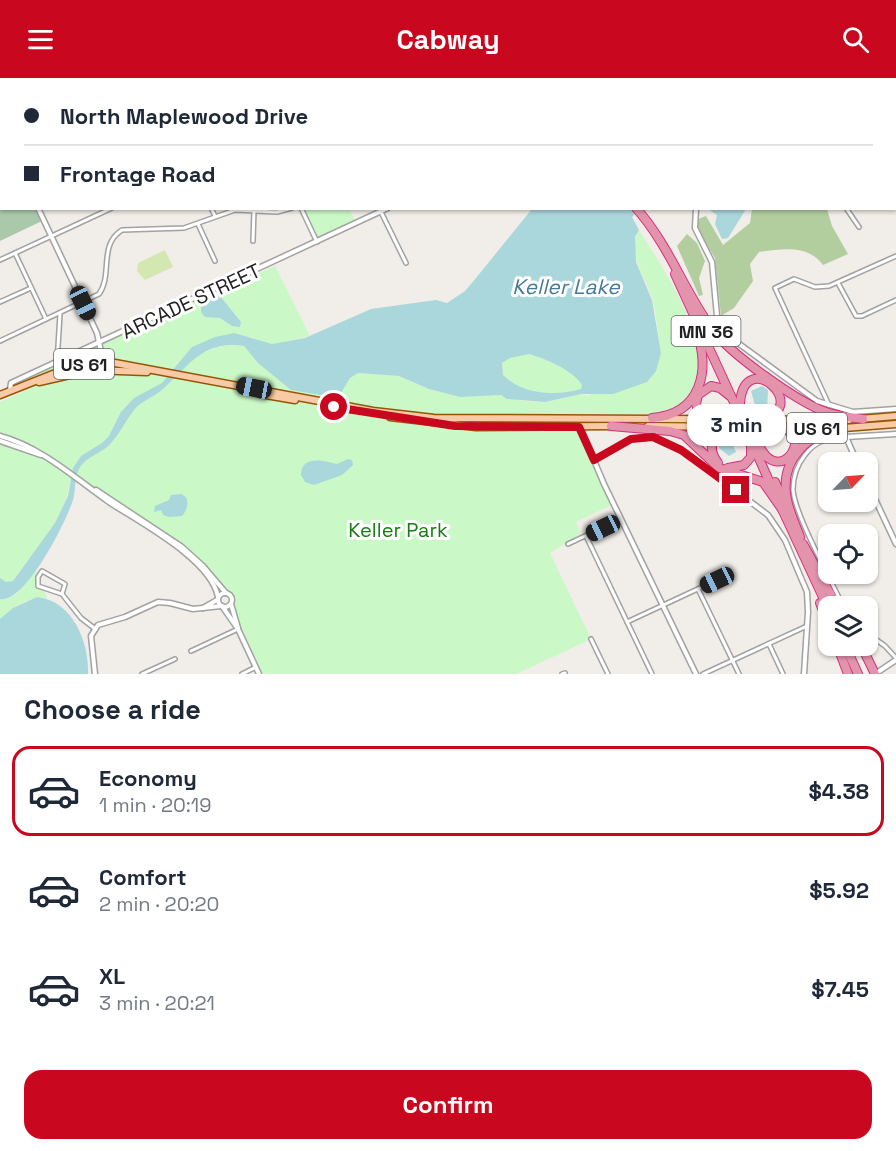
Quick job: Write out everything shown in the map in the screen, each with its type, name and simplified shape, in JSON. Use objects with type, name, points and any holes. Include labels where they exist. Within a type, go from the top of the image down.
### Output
[{"type":"highway","name":"MN 36","points":[[639,214],[672,257],[784,512],[824,596]]},
{"type":"highway","name":"MN 36","points":[[639,214],[676,275],[738,405]]},
{"type":"highway","points":[[672,257],[712,329],[727,345],[799,398],[839,416],[863,419]]},
{"type":"highway","points":[[652,418],[669,415],[685,406],[698,388],[703,372],[702,346],[676,275]]},
{"type":"highway","points":[[712,329],[727,335]]},
{"type":"highway","points":[[716,420],[704,417],[697,410],[696,401],[700,392],[708,387],[717,387],[738,405],[742,389],[749,382],[760,379],[773,385],[779,394],[778,409],[770,416],[757,420]]},
{"type":"highway","points":[[611,426],[670,431],[684,435],[719,468],[763,482],[784,512]]},
{"type":"highway","points":[[737,427],[723,430],[714,438],[711,449],[717,462],[728,468],[741,467],[751,457],[752,440]]},
{"type":"highway","points":[[752,440],[769,458],[778,461],[789,458],[795,450],[795,437],[786,429],[774,427]]},
{"type":"highway","points":[[832,596],[801,540],[787,500],[786,481],[796,453],[821,433],[841,428]]},
{"type":"highway","name":"MN 36","points":[[752,440],[801,540],[825,596]]},
{"type":"highway","points":[[808,564],[819,596]]},
{"type":"highway","points":[[841,656],[848,674]]},
{"type":"highway","points":[[850,656],[858,674]]},
{"type":"highway","points":[[855,656],[863,674]]},
{"type":"highway","points":[[866,656],[875,674]]},
{"type":"main road","name":"US 61","points":[[11,393],[58,376],[104,366],[161,372],[412,416],[611,426],[841,428],[896,424]]},
{"type":"main road","name":"ARCADE STREET","points":[[0,397],[11,393]]},
{"type":"main road","name":"US 61","points":[[579,423],[652,418],[757,420],[863,419],[896,416]]},
{"type":"street","points":[[39,210],[101,343],[104,366]]},
{"type":"street","points":[[0,260],[108,210]]},
{"type":"street","points":[[212,210],[215,216]]},
{"type":"street","points":[[0,341],[97,296],[102,290],[109,245],[118,232],[129,228],[177,229],[235,210]]},
{"type":"street","points":[[253,241],[254,210]]},
{"type":"street","points":[[262,210],[277,212],[284,210]]},
{"type":"street","points":[[302,210],[317,242]]},
{"type":"street","name":"ARCADE STREET","points":[[11,393],[11,383],[384,210]]},
{"type":"street","points":[[696,210],[696,231],[708,252],[714,269],[716,311],[719,324],[727,335],[804,393],[829,405],[853,412],[896,409]]},
{"type":"street","points":[[847,210],[859,227]]},
{"type":"street","points":[[381,212],[406,263]]},
{"type":"street","points":[[198,224],[215,261]]},
{"type":"street","points":[[15,253],[47,320]]},
{"type":"street","points":[[829,405],[775,291],[776,286],[789,280],[797,280],[820,288],[838,283],[896,256]]},
{"type":"street","points":[[838,283],[852,313],[862,316],[896,300]]},
{"type":"street","points":[[0,302],[31,288]]},
{"type":"street","points":[[57,363],[60,314]]},
{"type":"street","points":[[579,423],[594,460],[696,674]]},
{"type":"street","points":[[838,596],[796,503],[793,485],[798,466],[811,448],[827,439],[896,434]]},
{"type":"street","points":[[594,460],[631,439],[653,437],[681,450],[754,503],[781,532],[804,584],[808,606],[804,674]]},
{"type":"street","points":[[846,437],[853,452]]},
{"type":"street","points":[[0,439],[24,445],[66,471],[188,557],[206,574],[222,606],[238,629],[259,674]]},
{"type":"street","points":[[93,489],[182,547],[203,566],[230,596],[238,629]]},
{"type":"street","points":[[878,506],[896,544]]},
{"type":"street","points":[[568,544],[622,518]]},
{"type":"street","points":[[586,536],[652,674]]},
{"type":"street","points":[[62,594],[65,584],[42,572],[38,577],[38,586],[62,594],[81,618],[94,628]]},
{"type":"street","points":[[627,622],[717,580]]},
{"type":"street","points":[[698,589],[739,674]]},
{"type":"street","points":[[198,609],[225,593]]},
{"type":"street","points":[[94,674],[90,639],[94,628],[100,623],[126,617],[158,602],[198,609],[231,603]]},
{"type":"street","points":[[703,674],[807,626]]},
{"type":"street","points":[[190,651],[238,629]]},
{"type":"street","points":[[591,639],[608,674]]},
{"type":"street","points":[[875,674],[896,659],[878,641]]},
{"type":"street","points":[[769,644],[783,674]]},
{"type":"street","points":[[142,674],[175,659]]},
{"type":"street","points":[[242,674],[256,667]]},
{"type":"green space","points":[[0,210],[36,210],[42,221],[0,241]]},
{"type":"green space","points":[[304,210],[350,210],[356,222],[318,239]]},
{"type":"green space","points":[[752,210],[827,210],[832,226],[848,254],[823,265],[817,258],[802,251],[785,249],[759,252],[750,264],[753,281],[734,308],[721,316],[715,258],[698,230],[698,219],[706,216],[723,245],[750,223]]},
{"type":"green space","name":"Keller Park","points":[[639,230],[664,270],[691,324],[699,351],[701,376],[694,396],[676,411],[575,415],[583,439],[614,504],[576,522],[581,534],[550,553],[591,639],[516,674],[263,674],[232,608],[232,596],[224,590],[207,566],[153,524],[78,476],[70,481],[62,509],[48,534],[13,581],[6,583],[0,578],[0,402],[31,388],[27,378],[275,266],[310,336],[272,344],[262,343],[252,337],[192,347],[174,370],[207,351],[233,345],[244,346],[258,363],[285,385],[343,389],[350,378],[358,373],[399,376],[429,389],[460,397],[501,395],[522,401],[545,402],[581,394],[588,396],[661,353],[653,301],[638,266],[634,248]]},
{"type":"green space","points":[[687,234],[697,243],[705,261],[699,278],[703,295],[699,296],[677,246]]},
{"type":"green space","points":[[165,250],[173,267],[145,280],[137,271],[138,263]]},
{"type":"green space","points":[[529,354],[566,370],[579,380],[583,385],[582,389],[562,393],[540,392],[520,387],[503,375],[502,363],[510,358]]},
{"type":"green space","points":[[35,571],[47,598],[28,601],[0,619],[0,599],[16,594]]},
{"type":"water","name":"Keller Lake","points":[[531,210],[639,210],[632,217],[639,230],[635,237],[636,262],[652,300],[661,353],[656,371],[647,382],[613,394],[581,394],[545,402],[507,399],[501,395],[460,397],[429,389],[399,376],[358,373],[350,378],[338,398],[291,390],[258,363],[244,346],[218,347],[198,356],[163,389],[137,407],[110,444],[82,465],[77,473],[74,496],[69,511],[43,560],[21,589],[10,597],[0,599],[0,578],[6,582],[13,581],[55,523],[68,496],[73,468],[81,456],[102,443],[109,436],[121,412],[134,398],[162,383],[192,347],[215,337],[234,333],[272,344],[305,338],[371,309],[436,300],[447,303],[465,291]],"holes":[[[529,354],[558,366],[578,380],[582,385],[581,389],[551,393],[520,387],[503,375],[502,363],[510,358]]]},
{"type":"water","points":[[710,210],[745,210],[728,238],[722,239],[715,224],[717,215]]},
{"type":"water","points":[[220,296],[241,322],[240,327],[232,326],[220,318],[205,317],[201,312],[201,305]]},
{"type":"water","points":[[762,386],[768,390],[767,410],[757,412],[751,391]]},
{"type":"water","points":[[728,434],[736,452],[729,456],[719,448],[719,440]]},
{"type":"water","points":[[348,459],[352,460],[353,465],[342,475],[314,485],[305,482],[301,475],[305,464],[314,460],[337,464]]},
{"type":"water","points":[[181,494],[186,498],[188,504],[182,516],[169,517],[163,515],[161,510],[154,512],[155,506],[169,500],[171,495]]},
{"type":"water","points":[[37,597],[50,600],[60,606],[76,625],[86,649],[88,674],[0,674],[0,619],[13,608]]},
{"type":"route","points":[[334,407],[455,426],[579,427],[594,460],[636,437],[653,437],[681,450],[736,490]]}]
